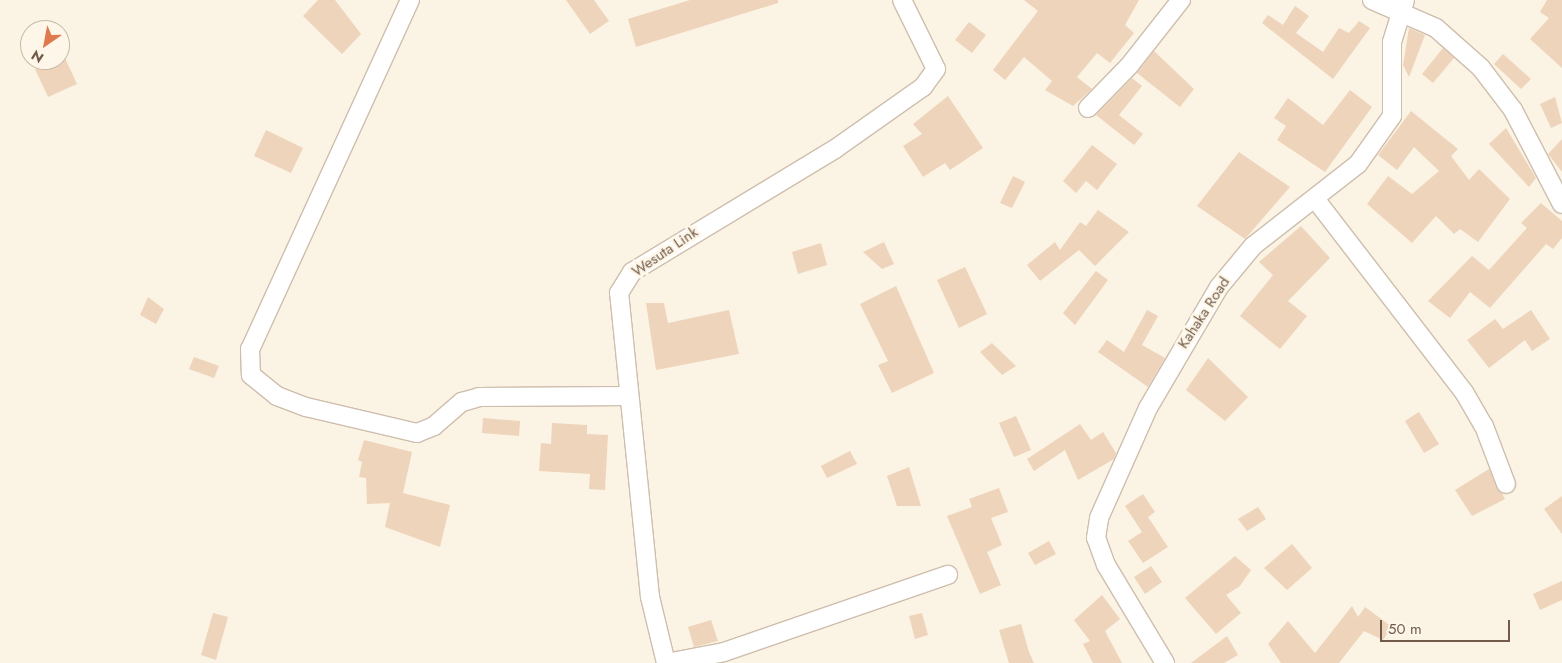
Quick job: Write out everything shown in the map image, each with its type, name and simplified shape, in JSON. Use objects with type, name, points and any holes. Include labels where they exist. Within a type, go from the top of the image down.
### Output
[{"type":"street","points":[[410,0],[250,349],[251,375],[277,396],[306,407],[417,433],[434,426],[462,402],[478,397],[629,396]]},
{"type":"street","name":"Wesuta Link","points":[[666,663],[650,597],[619,306],[623,283],[632,272],[835,149],[923,87],[936,69],[902,0]]},
{"type":"street","points":[[1088,108],[1130,66],[1181,0]]},
{"type":"street","points":[[1372,0],[1402,8],[1436,28],[1501,90],[1562,204]]},
{"type":"street","name":"Kahaka Road","points":[[1165,663],[1106,565],[1096,538],[1100,518],[1148,408],[1219,288],[1253,246],[1316,200],[1358,164],[1392,116],[1392,42],[1402,8]]},
{"type":"street","points":[[1316,200],[1464,392],[1484,426],[1506,484]]},
{"type":"street","points":[[666,663],[724,652],[948,574]]},
{"type":"building","points":[[318,0],[335,0],[361,34],[342,54],[303,16]]},
{"type":"building","points":[[566,0],[594,0],[609,21],[590,34]]},
{"type":"building","points":[[690,0],[778,0],[778,3],[636,47],[628,19]]},
{"type":"building","points":[[1024,0],[1139,0],[1125,25],[1134,33],[1110,63],[1097,53],[1077,77],[1092,89],[1073,106],[1045,90],[1052,81],[1024,57],[1005,80],[993,70],[1038,11]]},
{"type":"building","points":[[1547,0],[1562,0],[1562,68],[1530,39],[1549,18],[1540,12]]},
{"type":"building","points":[[1295,6],[1309,16],[1296,33],[1323,52],[1339,28],[1349,33],[1359,21],[1370,28],[1333,79],[1262,23],[1268,15],[1283,25]]},
{"type":"building","points":[[969,22],[986,35],[972,53],[955,40]]},
{"type":"building","points":[[1409,28],[1425,35],[1409,77],[1403,65]]},
{"type":"building","points":[[1443,48],[1454,58],[1433,83],[1422,74]]},
{"type":"building","points":[[1154,51],[1194,89],[1180,107],[1137,73]]},
{"type":"building","points":[[1503,54],[1531,79],[1521,89],[1494,64]]},
{"type":"building","points":[[70,69],[77,84],[48,97],[35,70]]},
{"type":"building","points":[[1132,78],[1142,86],[1119,115],[1143,134],[1134,145],[1096,115]]},
{"type":"building","points":[[1350,90],[1372,107],[1325,172],[1277,140],[1286,126],[1274,118],[1288,98],[1323,125]]},
{"type":"building","points":[[948,96],[983,148],[950,170],[945,163],[923,177],[903,146],[922,134],[913,124]]},
{"type":"building","points":[[1555,97],[1562,123],[1551,128],[1540,104]]},
{"type":"building","points":[[1411,111],[1458,149],[1451,156],[1469,180],[1479,169],[1510,199],[1478,242],[1460,229],[1454,234],[1436,216],[1412,243],[1367,204],[1388,176],[1412,194],[1439,171],[1414,147],[1397,170],[1378,155]]},
{"type":"building","points":[[1506,128],[1536,178],[1529,187],[1489,144]]},
{"type":"building","points":[[266,130],[303,148],[291,173],[254,156]]},
{"type":"building","points":[[1562,139],[1562,172],[1548,154]]},
{"type":"building","points":[[1092,145],[1117,164],[1097,190],[1086,181],[1076,193],[1063,181]]},
{"type":"building","points":[[1239,152],[1290,187],[1245,239],[1197,206]]},
{"type":"building","points":[[1013,176],[1025,182],[1012,208],[1000,203]]},
{"type":"building","points":[[1541,203],[1562,221],[1562,238],[1553,249],[1546,244],[1490,308],[1470,292],[1450,318],[1428,301],[1472,256],[1489,270],[1527,228],[1521,223]]},
{"type":"building","points":[[1098,210],[1129,232],[1095,266],[1079,250],[1040,281],[1027,265],[1055,242],[1060,250],[1080,222],[1086,226]]},
{"type":"building","points":[[1301,226],[1330,258],[1288,301],[1307,316],[1280,349],[1240,316],[1273,275],[1259,262]]},
{"type":"building","points":[[884,242],[894,264],[882,269],[863,252]]},
{"type":"building","points":[[821,243],[827,265],[798,274],[792,252]]},
{"type":"building","points":[[965,267],[987,314],[959,328],[937,280]]},
{"type":"building","points":[[1096,271],[1108,280],[1075,325],[1063,313]]},
{"type":"building","points":[[896,286],[934,373],[892,393],[878,365],[888,361],[860,304]]},
{"type":"building","points":[[148,297],[164,309],[156,324],[140,315]]},
{"type":"building","points":[[646,303],[664,303],[668,323],[729,310],[739,354],[656,370]]},
{"type":"building","points":[[1147,310],[1158,316],[1142,345],[1165,358],[1148,387],[1098,352],[1107,340],[1124,352]]},
{"type":"building","points":[[1531,310],[1550,339],[1532,351],[1525,340],[1489,368],[1467,340],[1495,319],[1503,329]]},
{"type":"building","points":[[992,343],[1016,366],[1002,375],[980,352]]},
{"type":"building","points":[[194,357],[219,366],[214,378],[189,369]]},
{"type":"building","points":[[1208,358],[1248,397],[1225,421],[1186,390]]},
{"type":"building","points":[[1419,412],[1439,444],[1424,453],[1405,421]]},
{"type":"building","points":[[1016,416],[1031,450],[1014,457],[999,423]]},
{"type":"building","points":[[483,418],[520,421],[519,436],[482,433]]},
{"type":"building","points":[[552,423],[587,425],[587,434],[608,435],[605,490],[589,489],[590,474],[539,471],[541,443],[551,444]]},
{"type":"building","points":[[1080,424],[1091,440],[1103,432],[1116,453],[1114,459],[1078,480],[1065,450],[1034,471],[1027,459]]},
{"type":"building","points":[[364,440],[412,452],[403,493],[450,505],[440,547],[385,527],[390,503],[367,504],[366,478],[359,477],[362,462],[358,460]]},
{"type":"building","points":[[850,451],[857,464],[827,478],[821,466]]},
{"type":"building","points":[[909,467],[921,506],[897,506],[887,476]]},
{"type":"building","points":[[1489,469],[1505,499],[1472,516],[1455,490]]},
{"type":"building","points":[[999,488],[1008,512],[991,518],[1002,545],[987,552],[1001,585],[980,594],[947,516],[972,507],[969,499]]},
{"type":"building","points":[[1143,494],[1155,512],[1148,517],[1168,547],[1143,563],[1128,541],[1142,532],[1125,506]]},
{"type":"building","points":[[1562,496],[1562,534],[1544,509]]},
{"type":"building","points":[[1258,507],[1266,519],[1247,531],[1238,519]]},
{"type":"building","points":[[1049,541],[1056,554],[1035,565],[1028,553]]},
{"type":"building","points":[[1292,544],[1312,568],[1287,590],[1264,568]]},
{"type":"building","points":[[1235,556],[1251,570],[1240,586],[1226,595],[1241,613],[1216,634],[1185,598]]},
{"type":"building","points":[[1151,566],[1162,582],[1145,594],[1134,577]]},
{"type":"building","points":[[1562,581],[1562,600],[1540,610],[1533,594]]},
{"type":"building","points":[[1102,595],[1120,619],[1105,631],[1122,663],[1093,663],[1083,644],[1090,641],[1074,620]]},
{"type":"building","points":[[1352,606],[1358,617],[1365,607],[1392,627],[1383,640],[1364,631],[1339,663],[1281,663],[1268,644],[1288,621],[1315,653]]},
{"type":"building","points":[[213,613],[228,617],[216,660],[201,655]]},
{"type":"building","points":[[922,613],[928,635],[915,639],[909,616]]},
{"type":"building","points":[[711,620],[718,641],[694,647],[688,627]]},
{"type":"building","points":[[1021,624],[1034,663],[1009,663],[999,630]]},
{"type":"building","points":[[1227,636],[1238,655],[1224,663],[1191,663]]}]
